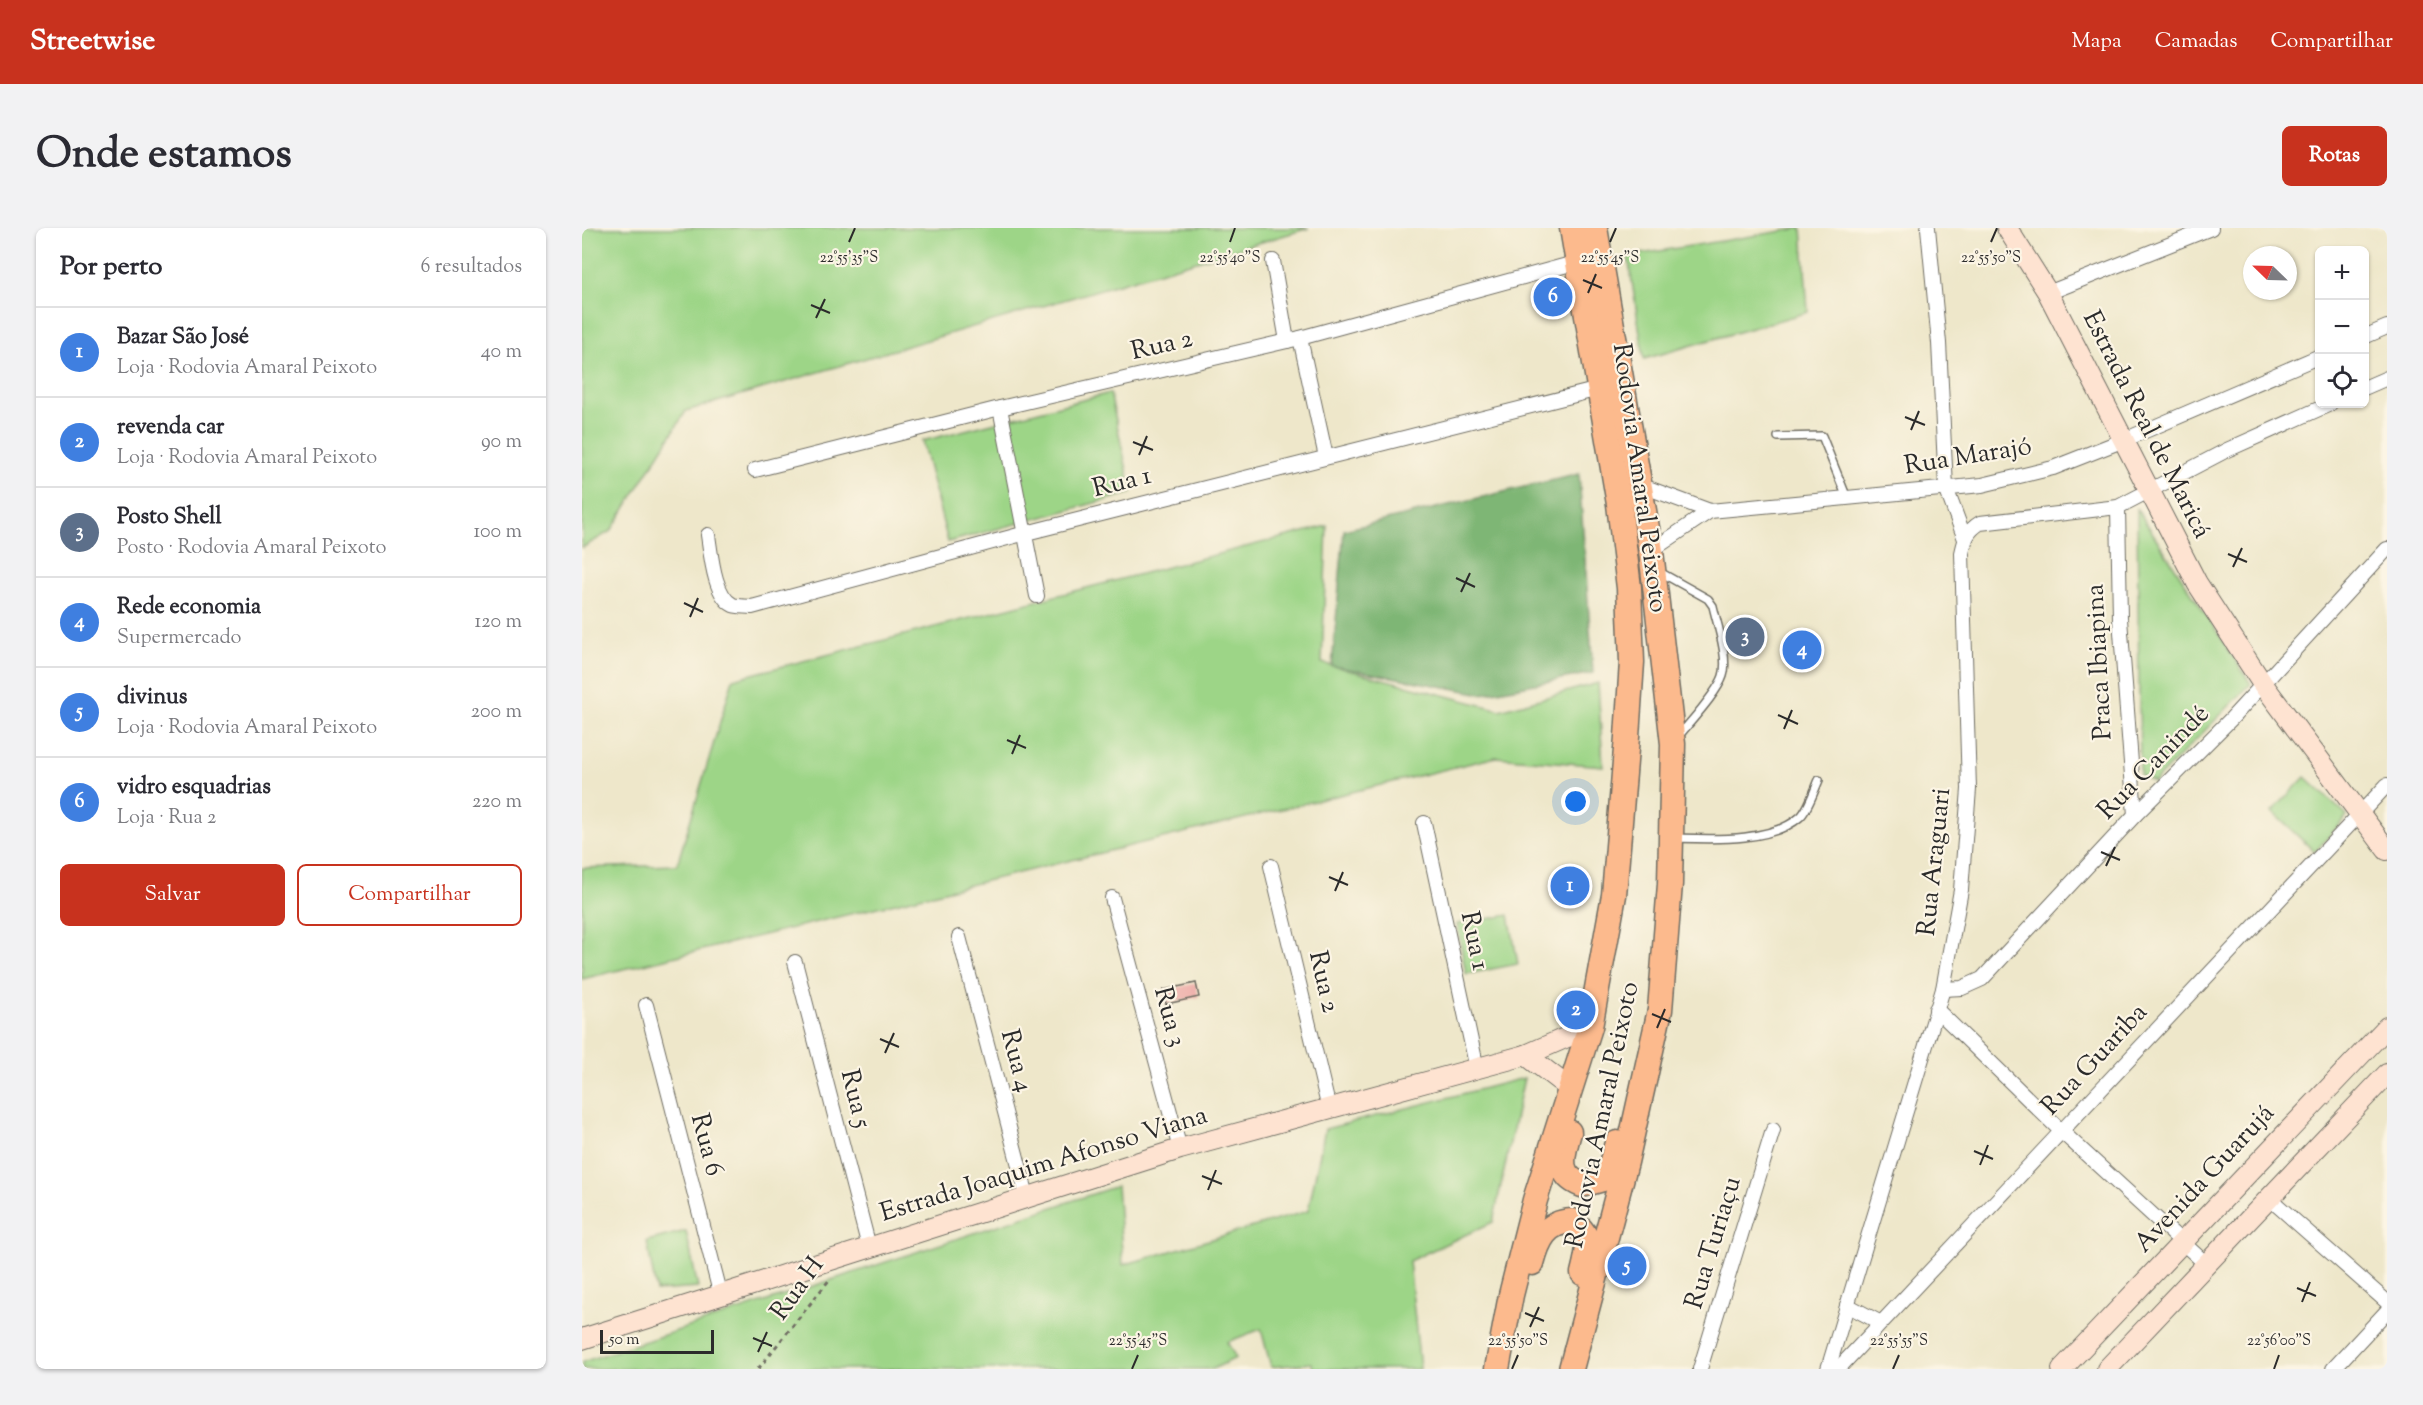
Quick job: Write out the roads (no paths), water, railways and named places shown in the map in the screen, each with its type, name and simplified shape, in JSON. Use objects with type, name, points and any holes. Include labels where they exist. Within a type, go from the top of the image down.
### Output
[{"type":"highway","name":"Rodovia Amaral Peixoto","points":[[1497,1369],[1511,1295],[1527,1232],[1569,1088],[1590,1027],[1615,884],[1632,662],[1629,588],[1619,504],[1572,228]]},
{"type":"highway","name":"Rodovia Amaral Peixoto","points":[[1571,1369],[1626,1162],[1660,1010],[1671,847],[1673,744],[1652,559],[1595,228]]},
{"type":"highway","points":[[1610,917],[1614,945],[1604,1009],[1568,1136],[1564,1160],[1563,1170],[1567,1177],[1582,1185],[1603,1179],[1611,1164],[1629,1103],[1650,1000],[1660,895],[1671,847]]},
{"type":"highway","points":[[1512,1369],[1526,1290],[1536,1251],[1544,1234],[1552,1225],[1561,1221],[1572,1221],[1583,1229],[1588,1245],[1559,1369]]},
{"type":"street","points":[[1928,228],[1939,343],[1946,488],[1965,539]]},
{"type":"street","name":"Estrada Real de Maricá","points":[[2007,228],[2048,293],[2197,583],[2262,683],[2387,850]]},
{"type":"street","points":[[2048,293],[2211,228]]},
{"type":"street","points":[[1273,261],[1326,457]]},
{"type":"street","name":"Rua 2","points":[[755,470],[1000,408],[1294,339],[1578,262]]},
{"type":"street","points":[[2369,335],[2387,327]]},
{"type":"street","name":"Rua Marajó","points":[[1640,485],[1710,511],[1982,485],[2053,468],[2315,358]]},
{"type":"street","points":[[2369,386],[2387,378]]},
{"type":"street","name":"Rua 1","points":[[708,536],[716,580],[724,599],[735,606],[752,607],[1026,533],[1599,389]]},
{"type":"street","points":[[1000,408],[1037,596]]},
{"type":"street","points":[[1965,539],[1970,529],[1980,523],[2118,507],[2227,450],[2321,408]]},
{"type":"street","name":"Praca Ibiapina","points":[[2118,507],[2120,619],[2135,815]]},
{"type":"street","name":"Rua Marajó","points":[[1652,559],[1710,511]]},
{"type":"street","name":"Rua Araguari","points":[[1828,1369],[1942,989],[1961,890],[1969,789],[1962,554],[1965,539]]},
{"type":"street","name":"Rua Canindé","points":[[1942,989],[1962,988],[1982,979],[2135,815],[2230,719],[2387,549]]},
{"type":"street","name":"Rua Guariba","points":[[1839,1369],[2387,786]]},
{"type":"street","name":"Rua 1","points":[[1424,823],[1477,1069]]},
{"type":"street","name":"Rua 2","points":[[1270,866],[1329,1109]]},
{"type":"street","name":"Rua 3","points":[[1112,898],[1180,1149]]},
{"type":"street","name":"Rua 4","points":[[959,937],[1027,1196]]},
{"type":"street","name":"Rua 5","points":[[795,962],[869,1247]]},
{"type":"street","name":"Rua 6","points":[[646,1005],[721,1296]]},
{"type":"street","points":[[1936,1008],[2061,1131],[2206,1264]]},
{"type":"street","name":"Avenida Guarujá","points":[[2062,1369],[2387,1026]]},
{"type":"street","name":"Estrada Joaquim Afonso Viana","points":[[582,1340],[1180,1149],[1526,1055],[1590,1027]]},
{"type":"street","points":[[1526,1055],[1569,1088]]},
{"type":"street","points":[[2107,1369],[2387,1074]]},
{"type":"street","name":"Rua Turiaçu","points":[[1700,1369],[1773,1130]]},
{"type":"street","points":[[2269,1198],[2387,1302]]},
{"type":"street","points":[[1847,1305],[1881,1323]]},
{"type":"street","points":[[2333,1369],[2387,1311]]},
{"type":"lane","points":[[1778,437],[1822,436],[1846,498]]},
{"type":"lane","points":[[1652,559],[1708,599],[1713,606],[1725,663],[1723,676],[1717,687],[1673,744]]},
{"type":"lane","points":[[1671,847],[1773,831],[1802,817],[1819,780]]},
{"type":"place","name":"vidro esquadrias","points":[[1553,297]]},
{"type":"place","name":"Posto Shell","points":[[1745,637]]},
{"type":"place","name":"Rede economia","points":[[1802,650]]},
{"type":"place","name":"Bazar São José","points":[[1570,886]]},
{"type":"place","name":"revenda car","points":[[1576,1010]]},
{"type":"place","name":"divinus","points":[[1627,1266]]}]
